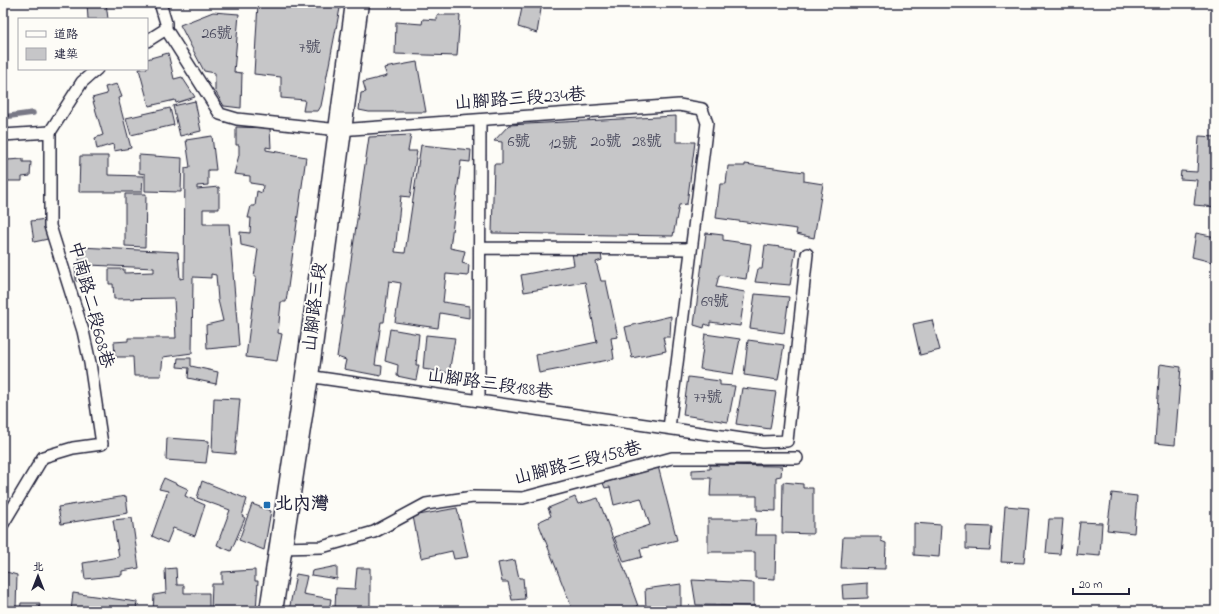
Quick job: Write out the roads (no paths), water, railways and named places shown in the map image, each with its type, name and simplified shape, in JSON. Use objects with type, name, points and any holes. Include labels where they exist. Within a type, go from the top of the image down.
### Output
[{"type":"main road","name":"山腳路三段","points":[[271,611],[307,376],[357,3]]},
{"type":"lane","points":[[148,40],[166,29],[166,23],[160,3]]},
{"type":"lane","name":"山腳路三段234巷","points":[[166,29],[220,114],[237,119],[339,130],[480,121],[679,105],[702,109],[707,123],[691,249]]},
{"type":"lane","points":[[3,135],[50,132],[82,82],[96,70]]},
{"type":"lane","points":[[479,400],[480,121]]},
{"type":"lane","name":"中南路二段608巷","points":[[3,524],[43,457],[73,448],[102,444],[90,363],[83,331],[50,226],[50,132]]},
{"type":"lane","points":[[480,248],[691,249],[668,428]]},
{"type":"lane","name":"山腳路三段188巷","points":[[307,376],[763,442],[787,441],[807,254]]},
{"type":"lane","name":"山腳路三段158巷","points":[[281,548],[322,547],[374,532],[426,504],[473,497],[523,498],[672,458],[797,458]]},
{"type":"waterway","points":[[3,117],[33,113]]},
{"type":"place","name":"北內灣","points":[[267,505]]}]
